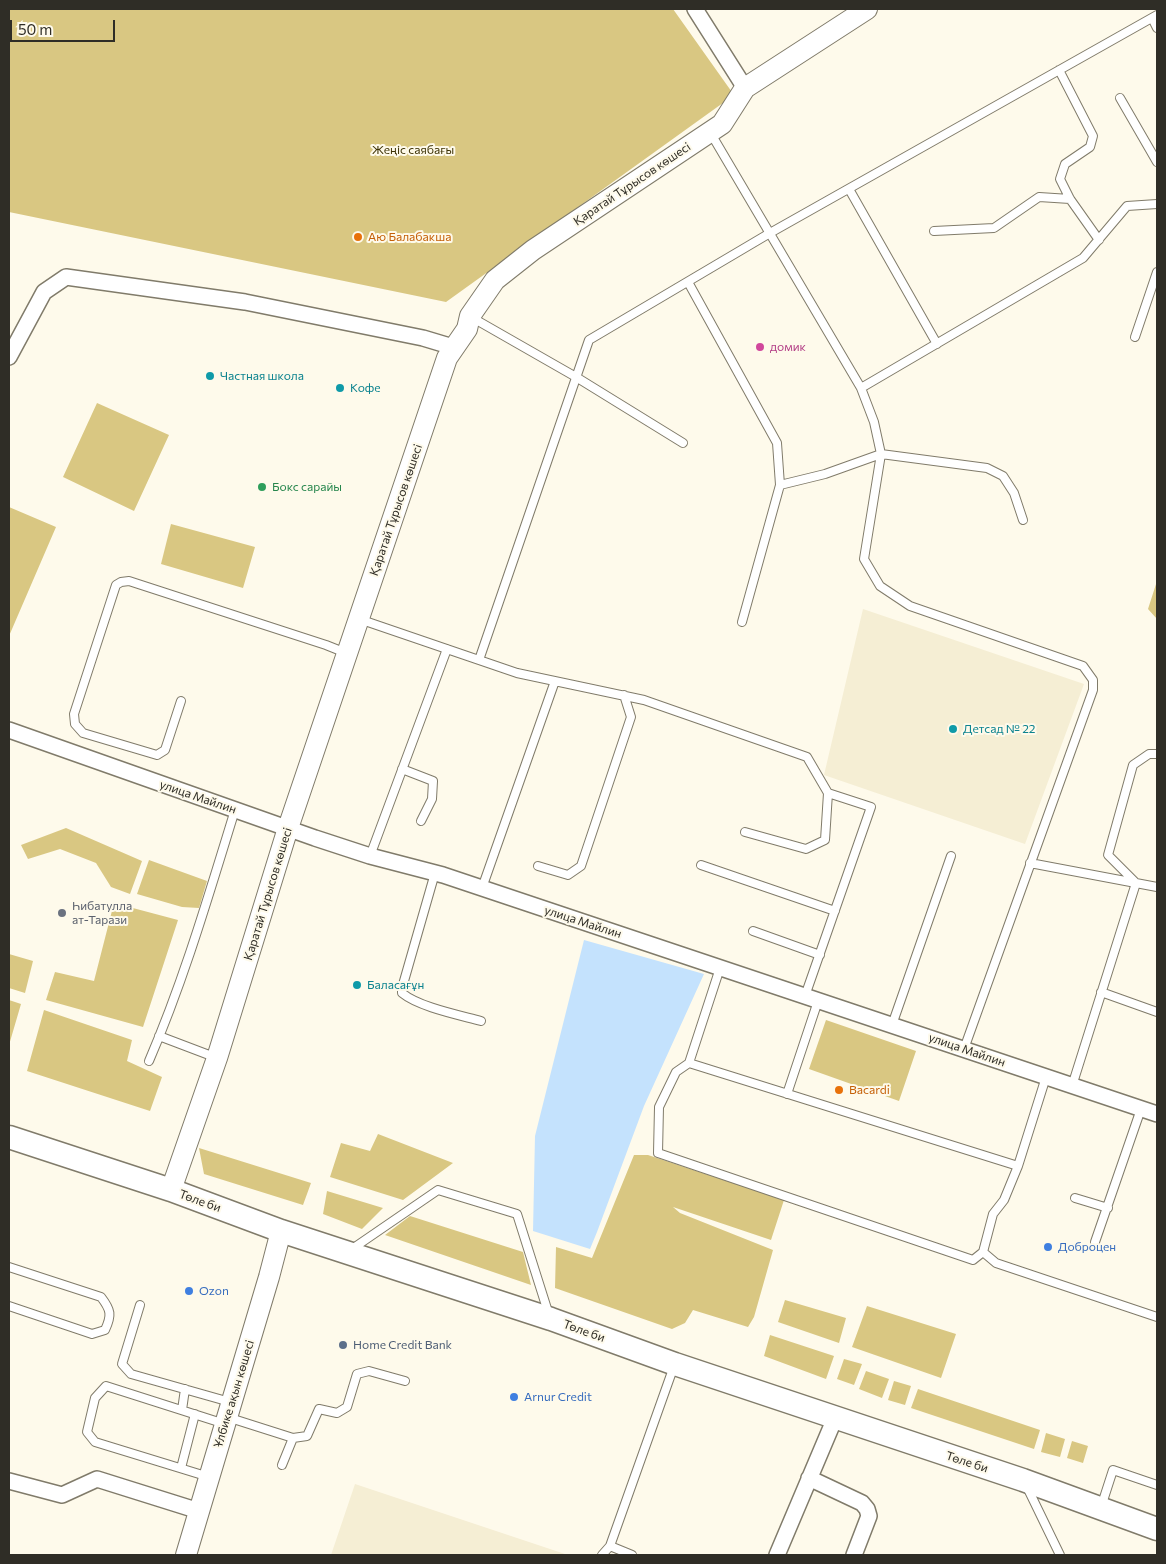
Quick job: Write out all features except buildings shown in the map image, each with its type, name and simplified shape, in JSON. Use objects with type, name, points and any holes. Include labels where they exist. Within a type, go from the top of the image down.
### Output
[{"type":"main road","name":"Қаратай Тұрысов көшесі","points":[[171,1190],[217,1058],[288,828],[447,358],[467,329],[470,316],[494,280],[533,250],[722,124],[745,88],[866,9]]},
{"type":"main road","name":"Төле би","points":[[9,1137],[171,1190],[281,1231],[551,1319],[675,1364],[1023,1480],[1157,1528]]},
{"type":"main road","name":"Ұлбике ақын көшесі","points":[[186,1555],[270,1277],[281,1231]]},
{"type":"street","points":[[695,9],[745,88]]},
{"type":"street","points":[[9,357],[44,292],[66,277],[245,302],[423,338],[453,347]]},
{"type":"street","name":"улица Майлин","points":[[9,730],[370,856],[435,873],[482,888],[1157,1114]]},
{"type":"street","points":[[777,1555],[835,1418]]},
{"type":"street","points":[[810,1478],[862,1503],[867,1509],[869,1516],[854,1555]]},
{"type":"street","points":[[9,1481],[62,1496],[98,1480],[199,1510]]},
{"type":"lane","points":[[479,660],[589,340],[770,234],[1154,17],[1157,28]]},
{"type":"lane","points":[[1059,70],[1092,136],[1090,147],[1065,164],[1060,179],[1070,199],[1099,240]]},
{"type":"lane","points":[[1120,98],[1157,162]]},
{"type":"lane","points":[[710,132],[861,388],[874,422],[882,454],[864,559],[880,586],[910,606],[1083,666],[1093,680],[1092,690],[964,1049]]},
{"type":"lane","points":[[849,189],[937,344]]},
{"type":"lane","points":[[934,231],[994,228],[1039,197],[1070,199]]},
{"type":"lane","points":[[861,388],[1083,258],[1127,206],[1157,204]]},
{"type":"lane","points":[[1135,337],[1157,272]]},
{"type":"lane","points":[[688,282],[777,443],[780,485],[742,622]]},
{"type":"lane","points":[[470,316],[576,377],[683,443]]},
{"type":"lane","points":[[780,485],[825,474],[882,454],[987,468],[1004,476],[1014,493],[1023,520]]},
{"type":"lane","points":[[181,701],[165,750],[157,755],[83,733],[75,724],[74,714],[112,594],[116,585],[121,582],[129,581],[326,645],[348,654]]},
{"type":"lane","points":[[359,619],[517,673],[644,700],[807,756],[828,793],[825,840],[806,849],[745,832]]},
{"type":"lane","points":[[370,856],[447,649]]},
{"type":"lane","points":[[482,888],[555,681]]},
{"type":"lane","points":[[538,866],[568,875],[581,866],[631,717],[624,695]]},
{"type":"lane","points":[[1136,883],[1108,855],[1133,765],[1149,754],[1157,754]]},
{"type":"lane","points":[[402,770],[433,781],[432,799],[421,821]]},
{"type":"lane","points":[[787,1094],[812,998],[820,955],[871,807],[828,793]]},
{"type":"lane","points":[[149,1061],[201,919],[235,810]]},
{"type":"lane","points":[[892,1025],[951,856]]},
{"type":"lane","points":[[1030,863],[1157,887]]},
{"type":"lane","points":[[701,865],[835,911]]},
{"type":"lane","points":[[435,873],[402,993],[421,1003],[481,1021]]},
{"type":"lane","points":[[1072,1086],[1136,883]]},
{"type":"lane","points":[[753,931],[820,955]]},
{"type":"lane","points":[[720,968],[689,1063],[676,1072],[659,1107],[658,1153],[974,1260],[983,1252],[994,1214],[1004,1200],[1018,1166],[1046,1077]]},
{"type":"lane","points":[[1101,992],[1157,1012]]},
{"type":"lane","points":[[159,1036],[217,1058]]},
{"type":"lane","points":[[689,1063],[1018,1166]]},
{"type":"lane","points":[[1095,1242],[1141,1108]]},
{"type":"lane","points":[[348,1252],[438,1190],[517,1214],[551,1319]]},
{"type":"lane","points":[[1075,1198],[1108,1208]]},
{"type":"lane","points":[[983,1252],[996,1263],[1157,1317]]},
{"type":"lane","points":[[9,1267],[102,1297],[109,1308],[110,1320],[105,1330],[92,1334],[9,1306]]},
{"type":"lane","points":[[140,1304],[122,1364],[132,1374],[186,1389],[228,1414],[293,1438],[308,1436],[319,1409],[336,1413],[347,1407],[358,1374],[369,1371],[405,1381]]},
{"type":"lane","points":[[602,1555],[610,1546],[675,1364]]},
{"type":"lane","points":[[209,1477],[95,1442],[87,1432],[95,1398],[106,1386],[195,1414],[228,1414]]},
{"type":"lane","points":[[182,1410],[186,1389]]},
{"type":"lane","points":[[181,1468],[195,1414]]},
{"type":"lane","points":[[282,1465],[293,1438]]},
{"type":"lane","points":[[1100,1509],[1113,1470],[1157,1485]]},
{"type":"lane","points":[[1023,1480],[1060,1555]]},
{"type":"lane","points":[[610,1546],[632,1555]]},
{"type":"shaded area","points":[[863,609],[1084,684],[1025,844],[824,775]]},
{"type":"shaded area","points":[[355,1484],[568,1555],[331,1555]]},
{"type":"green space","name":"Жеңіс саябағы","points":[[9,9],[673,9],[734,95],[446,302],[9,212]]},
{"type":"green space","points":[[97,403],[169,435],[134,511],[63,477]]},
{"type":"green space","points":[[9,507],[56,527],[9,636]]},
{"type":"green space","points":[[171,524],[255,547],[243,588],[161,564]]},
{"type":"green space","points":[[1157,581],[1157,619],[1148,609]]},
{"type":"green space","points":[[66,828],[142,861],[130,894],[111,887],[96,863],[60,849],[28,859],[21,845]]},
{"type":"green space","points":[[149,860],[207,881],[199,908],[182,907],[137,894]]},
{"type":"green space","points":[[114,903],[178,920],[143,1027],[46,1000],[55,972],[94,981]]},
{"type":"green space","points":[[9,954],[33,961],[25,993],[9,988]]},
{"type":"green space","points":[[9,1000],[21,1004],[9,1045]]},
{"type":"green space","points":[[44,1010],[132,1040],[127,1061],[162,1077],[150,1111],[27,1071]]},
{"type":"green space","points":[[826,1020],[916,1051],[899,1101],[809,1069]]},
{"type":"green space","points":[[378,1134],[453,1163],[403,1200],[330,1177],[341,1143],[370,1151]]},
{"type":"green space","points":[[199,1148],[311,1183],[303,1205],[204,1174]]},
{"type":"green space","points":[[634,1155],[648,1155],[784,1200],[771,1240],[673,1207],[680,1213],[773,1250],[754,1317],[748,1327],[693,1310],[685,1323],[672,1329],[555,1288],[556,1247],[592,1258]]},
{"type":"green space","points":[[327,1191],[383,1208],[362,1229],[323,1214]]},
{"type":"green space","points":[[410,1216],[523,1252],[531,1285],[385,1235]]},
{"type":"green space","points":[[785,1300],[846,1318],[839,1343],[778,1322]]},
{"type":"green space","points":[[867,1306],[956,1334],[941,1378],[852,1347]]},
{"type":"green space","points":[[770,1335],[834,1356],[826,1379],[764,1356]]},
{"type":"green space","points":[[844,1359],[862,1364],[854,1385],[837,1379]]},
{"type":"green space","points":[[866,1371],[889,1379],[882,1398],[859,1389]]},
{"type":"green space","points":[[894,1381],[911,1386],[905,1405],[888,1400]]},
{"type":"green space","points":[[918,1389],[1040,1430],[1034,1449],[911,1408]]},
{"type":"green space","points":[[1046,1433],[1065,1439],[1060,1457],[1041,1452]]},
{"type":"green space","points":[[1072,1441],[1088,1446],[1083,1463],[1067,1458]]},
{"type":"water","points":[[584,940],[704,974],[644,1106],[590,1249],[533,1231],[535,1136]]},
{"type":"place","name":"Аю Балабакша","points":[[358,237]]},
{"type":"place","name":"домик","points":[[760,347]]},
{"type":"place","name":"Частная школа","points":[[210,376]]},
{"type":"place","name":"Кофе","points":[[340,388]]},
{"type":"place","name":"Бокс сарайы","points":[[262,487]]},
{"type":"place","name":"Детсад № 22","points":[[953,729]]},
{"type":"place","name":"Һибатулла ат-Тарази","points":[[62,913]]},
{"type":"place","name":"Баласағұн","points":[[357,985]]},
{"type":"place","name":"Bacardi","points":[[839,1090]]},
{"type":"place","name":"Доброцен","points":[[1048,1247]]},
{"type":"place","name":"Ozon","points":[[189,1291]]},
{"type":"place","name":"Home Credit Bank","points":[[343,1345]]},
{"type":"place","name":"Arnur Credit","points":[[514,1397]]}]
